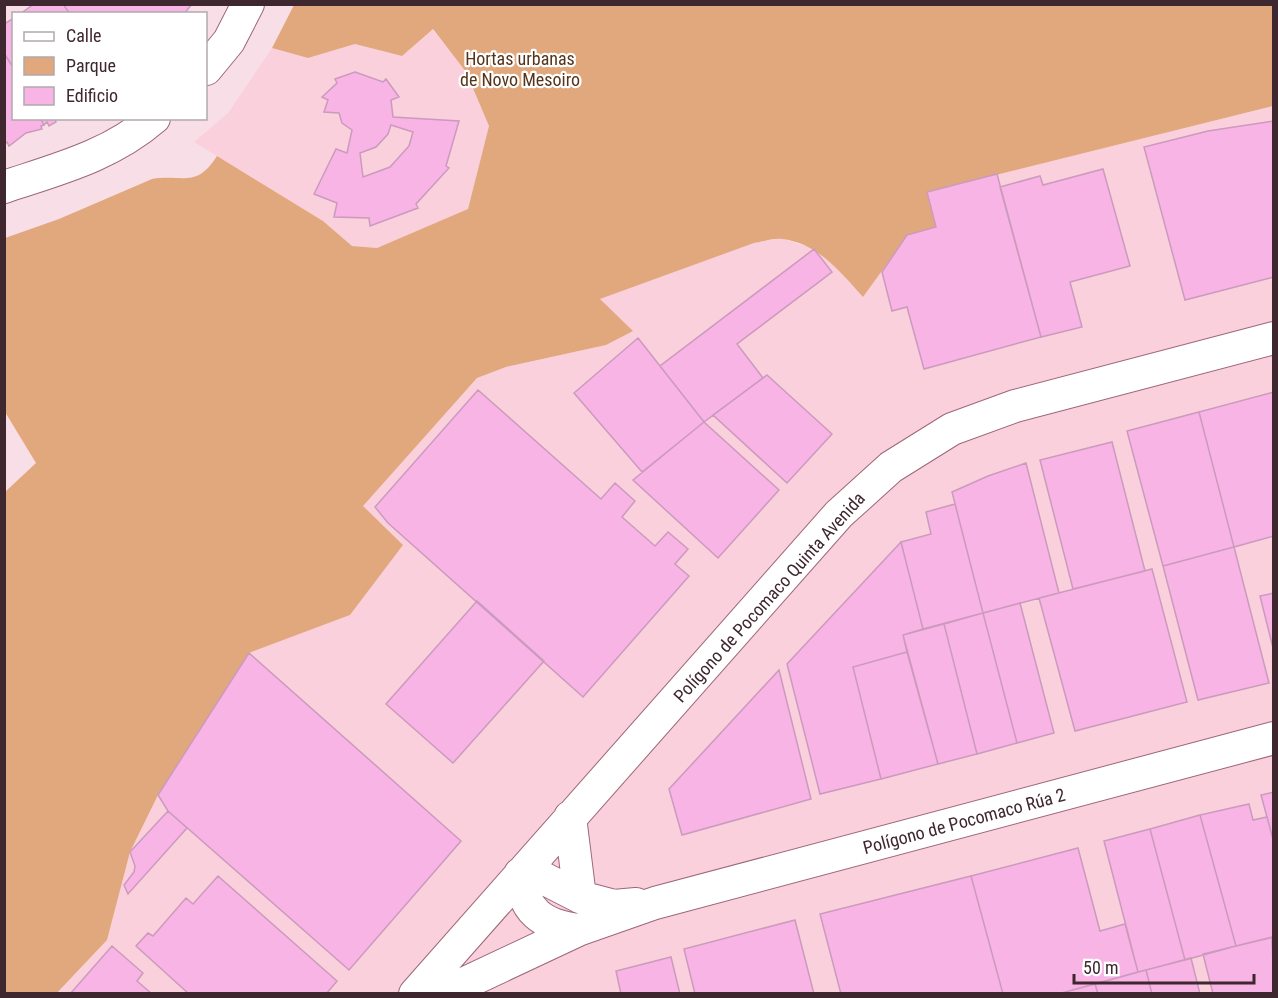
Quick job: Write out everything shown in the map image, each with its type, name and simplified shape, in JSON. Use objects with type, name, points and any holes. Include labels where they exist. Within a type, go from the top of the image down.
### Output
[{"type":"street","points":[[207,68],[229,41],[248,4]]},
{"type":"street","points":[[4,187],[89,159],[119,144],[151,120]]},
{"type":"street","name":"Polígono de Pocomaco Quinta Avenida","points":[[415,993],[839,514],[891,467],[952,429],[1015,406],[1274,338]]},
{"type":"street","name":"Polígono de Pocomaco Rúa 2","points":[[442,993],[578,930],[655,903],[1274,738]]},
{"type":"street","points":[[570,817],[580,897]]},
{"type":"street","points":[[520,874],[522,896],[538,915],[556,927],[578,930]]},
{"type":"street","name":"Polígono de Pocomaco Rúa 2","points":[[520,874],[543,878],[580,897],[615,906],[655,903]]},
{"type":"shaded area","points":[[432,29],[466,72],[489,126],[468,210],[377,248],[352,246],[323,221],[194,142],[228,113],[272,48],[308,58],[355,44],[402,56]]},
{"type":"shaded area","points":[[1273,106],[1273,993],[57,994],[107,940],[130,852],[158,795],[249,653],[350,615],[402,546],[362,506],[477,378],[506,367],[606,345],[600,299],[754,243],[781,238],[814,249],[833,265],[863,297],[907,235],[927,192]]},
{"type":"green space","name":"Hortas urbanas de Novo Mesoiro","points":[[294,5],[1273,5],[1273,106],[927,192],[936,227],[907,236],[863,297],[827,260],[807,246],[782,239],[754,243],[600,299],[633,331],[606,345],[506,367],[477,378],[363,506],[403,545],[350,615],[249,653],[158,795],[130,852],[107,940],[57,993],[5,993],[5,492],[36,463],[5,412],[5,238],[59,219],[152,179],[195,176],[202,173],[217,156],[323,221],[352,246],[377,248],[468,209],[489,126],[466,72],[433,29],[402,56],[355,44],[308,58],[272,48]]},
{"type":"building","points":[[34,4],[63,4],[69,12],[23,12]]},
{"type":"building","points":[[63,4],[192,4],[186,12],[69,12]]},
{"type":"building","points":[[12,19],[12,66],[4,53],[4,24]]},
{"type":"building","points":[[4,53],[12,66],[12,120],[41,120],[44,125],[41,126],[42,129],[26,133],[9,146],[7,142],[4,144]]},
{"type":"building","points":[[355,72],[383,82],[386,79],[399,97],[391,100],[393,117],[459,121],[446,166],[449,168],[416,204],[418,208],[370,226],[369,218],[334,217],[337,203],[314,194],[336,149],[347,153],[352,130],[342,123],[339,113],[324,112],[328,100],[322,97],[337,83],[335,79]],"holes":[[[391,125],[413,132],[409,146],[390,167],[363,177],[360,153],[376,147],[388,134]]]},
{"type":"building","points":[[41,120],[55,120],[56,122],[49,126],[47,122],[44,125]]},
{"type":"building","points":[[1274,121],[1274,277],[1185,300],[1144,147],[1208,131]]},
{"type":"building","points":[[1103,169],[1130,266],[1070,282],[1082,327],[1041,337],[1000,187],[1040,176],[1043,185]]},
{"type":"building","points":[[997,174],[1041,337],[924,369],[907,307],[892,311],[882,272],[907,235],[936,227],[927,192]]},
{"type":"building","points":[[814,249],[832,272],[737,344],[763,378],[704,422],[660,366]]},
{"type":"building","points":[[638,338],[704,422],[642,472],[574,393]]},
{"type":"building","points":[[767,375],[832,434],[787,483],[713,415]]},
{"type":"building","points":[[478,390],[601,499],[615,483],[635,501],[622,517],[655,546],[668,532],[688,549],[675,564],[689,576],[583,697],[388,523],[375,507]]},
{"type":"building","points":[[1274,392],[1274,536],[1234,547],[1199,412]]},
{"type":"building","points":[[1199,412],[1234,547],[1163,566],[1127,431]]},
{"type":"building","points":[[704,422],[779,490],[718,558],[633,480]]},
{"type":"building","points":[[1112,442],[1145,571],[1073,589],[1040,460]]},
{"type":"building","points":[[1026,463],[1059,593],[983,613],[952,492]]},
{"type":"building","points":[[955,504],[983,613],[923,629],[901,542],[931,534],[926,512]]},
{"type":"building","points":[[901,542],[923,629],[903,635],[907,652],[853,667],[881,779],[820,794],[787,664]]},
{"type":"building","points":[[1234,547],[1269,683],[1198,700],[1163,566]]},
{"type":"building","points":[[1152,569],[1187,702],[1075,731],[1039,598]]},
{"type":"building","points":[[1274,593],[1274,652],[1260,596]]},
{"type":"building","points":[[477,601],[544,661],[453,763],[386,704]]},
{"type":"building","points":[[1020,603],[1054,733],[1017,743],[983,613]]},
{"type":"building","points":[[983,613],[1017,743],[977,754],[944,624]]},
{"type":"building","points":[[944,624],[977,754],[938,764],[903,635]]},
{"type":"building","points":[[907,652],[938,764],[881,779],[853,667]]},
{"type":"building","points":[[249,653],[461,841],[349,970],[168,811],[158,795]]},
{"type":"building","points":[[779,670],[811,799],[682,835],[669,789]]},
{"type":"building","points":[[1274,792],[1274,843],[1261,795]]},
{"type":"building","points":[[1249,804],[1253,820],[1267,817],[1274,843],[1274,937],[1236,946],[1200,815]]},
{"type":"building","points":[[168,811],[187,828],[128,894],[124,885],[134,872],[135,866],[130,852]]},
{"type":"building","points":[[1200,815],[1236,946],[1185,960],[1150,829]]},
{"type":"building","points":[[1150,829],[1185,960],[1138,972],[1104,841]]},
{"type":"building","points":[[1078,848],[1100,931],[1125,924],[1138,972],[1058,994],[1003,994],[971,876]]},
{"type":"building","points":[[218,876],[337,981],[326,994],[189,994],[136,946],[148,933],[153,936],[186,898],[193,904]]},
{"type":"building","points":[[971,876],[1003,994],[841,994],[820,914]]},
{"type":"building","points":[[795,920],[814,994],[695,994],[684,949]]},
{"type":"building","points":[[1272,937],[1274,994],[1213,994],[1203,954]]},
{"type":"building","points":[[112,946],[143,973],[137,981],[152,994],[70,994]]},
{"type":"building","points":[[671,957],[680,994],[621,994],[616,971]]},
{"type":"building","points":[[1191,958],[1200,994],[1152,994],[1146,970]]},
{"type":"building","points":[[1146,970],[1152,994],[1098,994],[1095,984]]},
{"type":"building","points":[[1095,984],[1098,994],[1058,994]]}]
